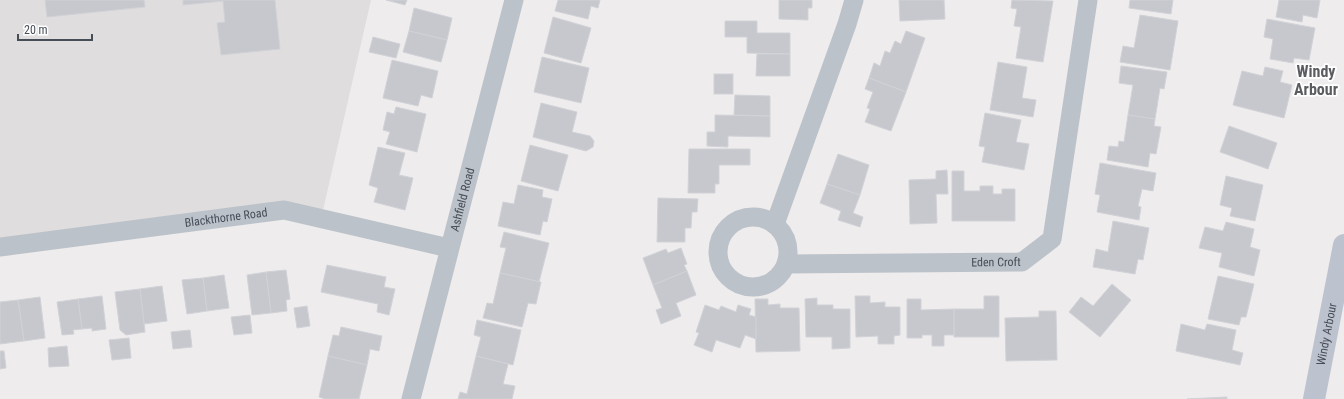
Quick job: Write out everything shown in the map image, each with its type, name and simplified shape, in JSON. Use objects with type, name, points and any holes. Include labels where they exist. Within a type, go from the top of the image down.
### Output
[{"type":"street","name":"Ashfield Road","points":[[411,399],[514,0]]},
{"type":"street","points":[[775,224],[847,24],[854,0]]},
{"type":"street","name":"Eden Croft","points":[[786,264],[1022,262],[1052,239],[1088,0]]},
{"type":"street","name":"Blackthorne Road","points":[[0,247],[284,210],[449,248]]},
{"type":"street","points":[[752,217],[764,218],[775,224],[781,230],[786,240],[788,252],[786,264],[776,278],[766,285],[759,287],[747,286],[730,278],[722,269],[718,257],[719,244],[722,236],[729,226],[739,219],[752,217]]},
{"type":"street","name":"Windy Arbour","points":[[1314,399],[1344,245]]},
{"type":"shaded area","points":[[0,0],[371,0],[321,219],[283,210],[0,247]]},
{"type":"building","points":[[45,0],[144,0],[145,7],[47,17]]},
{"type":"building","points":[[183,0],[275,0],[280,49],[221,55],[217,23],[225,22],[223,1],[183,5]]},
{"type":"building","points":[[386,0],[407,0],[405,5]]},
{"type":"building","points":[[558,0],[600,0],[598,8],[591,6],[588,19],[555,11]]},
{"type":"building","points":[[779,0],[812,0],[812,8],[808,8],[808,20],[779,19]]},
{"type":"building","points":[[899,0],[944,0],[945,19],[900,21]]},
{"type":"building","points":[[1012,0],[1053,1],[1043,62],[1016,58],[1021,27],[1014,26],[1017,9],[1011,8]]},
{"type":"building","points":[[1130,0],[1173,0],[1171,14],[1129,8]]},
{"type":"building","points":[[1279,0],[1320,0],[1317,18],[1303,15],[1302,22],[1276,17]]},
{"type":"building","points":[[414,8],[452,18],[447,40],[409,31]]},
{"type":"building","points":[[1140,15],[1178,21],[1170,70],[1120,62],[1123,46],[1134,48]]},
{"type":"building","points":[[553,17],[591,28],[581,63],[544,53]]},
{"type":"building","points":[[1267,19],[1315,28],[1309,60],[1294,58],[1293,63],[1270,59],[1273,39],[1264,37]]},
{"type":"building","points":[[725,21],[757,21],[757,33],[790,33],[790,54],[747,53],[747,37],[725,37]]},
{"type":"building","points":[[409,31],[447,40],[441,62],[403,52]]},
{"type":"building","points":[[906,31],[925,38],[906,92],[869,78],[874,63],[880,66],[885,51],[890,53],[895,41],[901,44]]},
{"type":"building","points":[[373,37],[400,44],[396,58],[369,52]]},
{"type":"building","points":[[757,54],[790,54],[790,76],[756,76]]},
{"type":"building","points":[[542,57],[589,68],[581,103],[534,92]]},
{"type":"building","points":[[392,60],[438,71],[432,98],[421,95],[418,106],[383,98]]},
{"type":"building","points":[[998,62],[1027,67],[1022,98],[1036,100],[1033,117],[990,110]]},
{"type":"building","points":[[1121,66],[1167,72],[1164,89],[1160,88],[1155,119],[1128,115],[1133,85],[1119,83]]},
{"type":"building","points":[[1265,67],[1283,71],[1280,82],[1292,85],[1284,118],[1233,105],[1242,71],[1263,76]]},
{"type":"building","points":[[714,74],[733,74],[733,94],[714,94]]},
{"type":"building","points":[[869,78],[906,92],[891,131],[865,122],[870,109],[867,108],[873,92],[865,89]]},
{"type":"building","points":[[735,95],[770,96],[770,116],[734,115]]},
{"type":"building","points":[[541,103],[577,112],[572,132],[590,136],[594,141],[593,147],[586,151],[533,137]]},
{"type":"building","points":[[396,107],[426,114],[417,152],[386,144],[390,132],[383,130],[387,112],[394,114]]},
{"type":"building","points":[[985,113],[1021,120],[1016,142],[1029,144],[1024,170],[982,162],[985,147],[979,146]]},
{"type":"building","points":[[715,115],[770,116],[770,137],[728,136],[728,147],[707,146],[707,132],[715,132]]},
{"type":"building","points":[[1128,115],[1155,119],[1154,126],[1161,127],[1156,154],[1150,153],[1148,167],[1107,160],[1109,146],[1118,147],[1119,141],[1124,142]]},
{"type":"building","points":[[1229,126],[1277,143],[1268,169],[1220,152]]},
{"type":"building","points":[[530,145],[568,155],[558,191],[521,181]]},
{"type":"building","points":[[378,147],[405,153],[399,175],[413,178],[405,210],[374,202],[378,188],[369,185]]},
{"type":"building","points":[[689,149],[750,149],[750,165],[719,165],[719,184],[715,184],[715,193],[688,193]]},
{"type":"building","points":[[838,154],[869,165],[860,195],[827,184]]},
{"type":"building","points":[[1100,163],[1156,173],[1153,191],[1142,189],[1138,206],[1141,207],[1139,220],[1097,212],[1100,195],[1095,194]]},
{"type":"building","points":[[947,170],[948,194],[936,194],[937,223],[910,224],[909,180],[936,179],[936,171]]},
{"type":"building","points":[[952,171],[964,171],[964,191],[980,191],[980,186],[993,186],[993,194],[1002,194],[1002,189],[1015,189],[1015,221],[952,221]]},
{"type":"building","points":[[1226,176],[1263,185],[1255,221],[1230,216],[1232,208],[1220,205]]},
{"type":"building","points":[[827,184],[860,195],[853,213],[863,217],[860,227],[838,220],[841,211],[820,203]]},
{"type":"building","points":[[518,185],[543,190],[542,197],[552,199],[547,222],[543,221],[540,235],[498,226],[503,202],[514,204]]},
{"type":"building","points":[[658,198],[698,199],[697,212],[692,212],[691,228],[685,228],[685,242],[657,242]]},
{"type":"building","points":[[1113,221],[1149,228],[1143,260],[1138,259],[1135,274],[1093,267],[1096,249],[1108,252]]},
{"type":"building","points":[[1226,222],[1254,229],[1250,247],[1260,250],[1254,276],[1219,267],[1222,253],[1199,248],[1205,227],[1223,231]]},
{"type":"building","points":[[504,232],[549,243],[539,282],[500,273],[506,248],[500,247]]},
{"type":"building","points":[[681,248],[687,264],[684,265],[687,271],[653,285],[643,258],[666,249],[668,253]]},
{"type":"building","points":[[327,265],[386,277],[384,287],[395,289],[389,315],[377,312],[378,304],[321,292]]},
{"type":"building","points":[[286,270],[290,299],[286,300],[287,311],[271,313],[266,272]]},
{"type":"building","points":[[687,271],[696,295],[676,303],[681,316],[661,324],[656,310],[662,308],[653,285]]},
{"type":"building","points":[[266,272],[271,313],[252,315],[247,275]]},
{"type":"building","points":[[500,273],[541,282],[536,304],[528,303],[522,327],[483,318],[487,303],[493,304]]},
{"type":"building","points":[[224,275],[229,308],[207,311],[203,278]]},
{"type":"building","points":[[1218,276],[1254,284],[1246,317],[1241,317],[1239,325],[1208,319]]},
{"type":"building","points":[[203,278],[207,311],[187,314],[182,280]]},
{"type":"building","points":[[1112,284],[1131,300],[1100,337],[1069,312],[1081,297],[1093,306]]},
{"type":"building","points":[[162,286],[167,321],[144,324],[140,289]]},
{"type":"building","points":[[140,289],[145,332],[126,335],[120,330],[115,292]]},
{"type":"building","points":[[102,296],[106,329],[92,331],[92,328],[82,329],[78,299]]},
{"type":"building","points":[[855,296],[870,296],[870,303],[885,302],[885,307],[900,307],[900,335],[894,336],[894,344],[878,344],[878,336],[856,337]]},
{"type":"building","points":[[984,296],[999,296],[999,337],[954,337],[954,309],[984,309]]},
{"type":"building","points":[[40,297],[45,338],[24,341],[18,300]]},
{"type":"building","points":[[817,298],[817,305],[833,305],[833,309],[850,309],[850,348],[832,349],[832,337],[806,337],[805,299]]},
{"type":"building","points":[[78,299],[82,329],[73,330],[74,334],[62,335],[57,302]]},
{"type":"building","points":[[755,299],[768,299],[768,305],[780,304],[780,308],[799,308],[800,351],[756,352]]},
{"type":"building","points":[[907,299],[921,299],[921,310],[954,309],[954,335],[944,335],[944,346],[932,346],[932,335],[922,335],[922,338],[907,338]]},
{"type":"building","points":[[18,300],[24,341],[0,344],[0,302]]},
{"type":"building","points":[[705,305],[719,310],[721,306],[736,312],[738,305],[751,309],[749,315],[756,317],[756,339],[745,335],[740,348],[716,340],[712,352],[694,345],[699,333],[696,332]]},
{"type":"building","points":[[307,306],[310,326],[297,328],[294,308]]},
{"type":"building","points":[[1039,311],[1056,311],[1057,360],[1006,361],[1005,318],[1039,317]]},
{"type":"building","points":[[250,315],[252,333],[234,335],[231,317]]},
{"type":"building","points":[[477,320],[521,330],[513,365],[476,356],[481,337],[474,335]]},
{"type":"building","points":[[1181,324],[1205,330],[1207,324],[1236,330],[1232,350],[1243,353],[1240,365],[1176,351]]},
{"type":"building","points":[[341,327],[382,336],[379,351],[370,349],[367,365],[328,356],[333,335],[339,336]]},
{"type":"building","points":[[190,330],[192,347],[173,349],[171,332]]},
{"type":"building","points":[[129,338],[131,358],[112,360],[109,340]]},
{"type":"building","points":[[67,346],[69,366],[49,367],[48,348]]},
{"type":"building","points":[[0,351],[4,351],[6,368],[0,369]]},
{"type":"building","points":[[328,356],[367,365],[359,399],[325,399],[319,397]]},
{"type":"building","points":[[476,356],[508,364],[503,384],[515,386],[512,399],[458,399],[460,392],[467,394]]},
{"type":"building","points":[[1227,397],[1227,399],[1187,399]]},
{"type":"district","name":"Windy Arbour","points":[[1316,80]]}]
